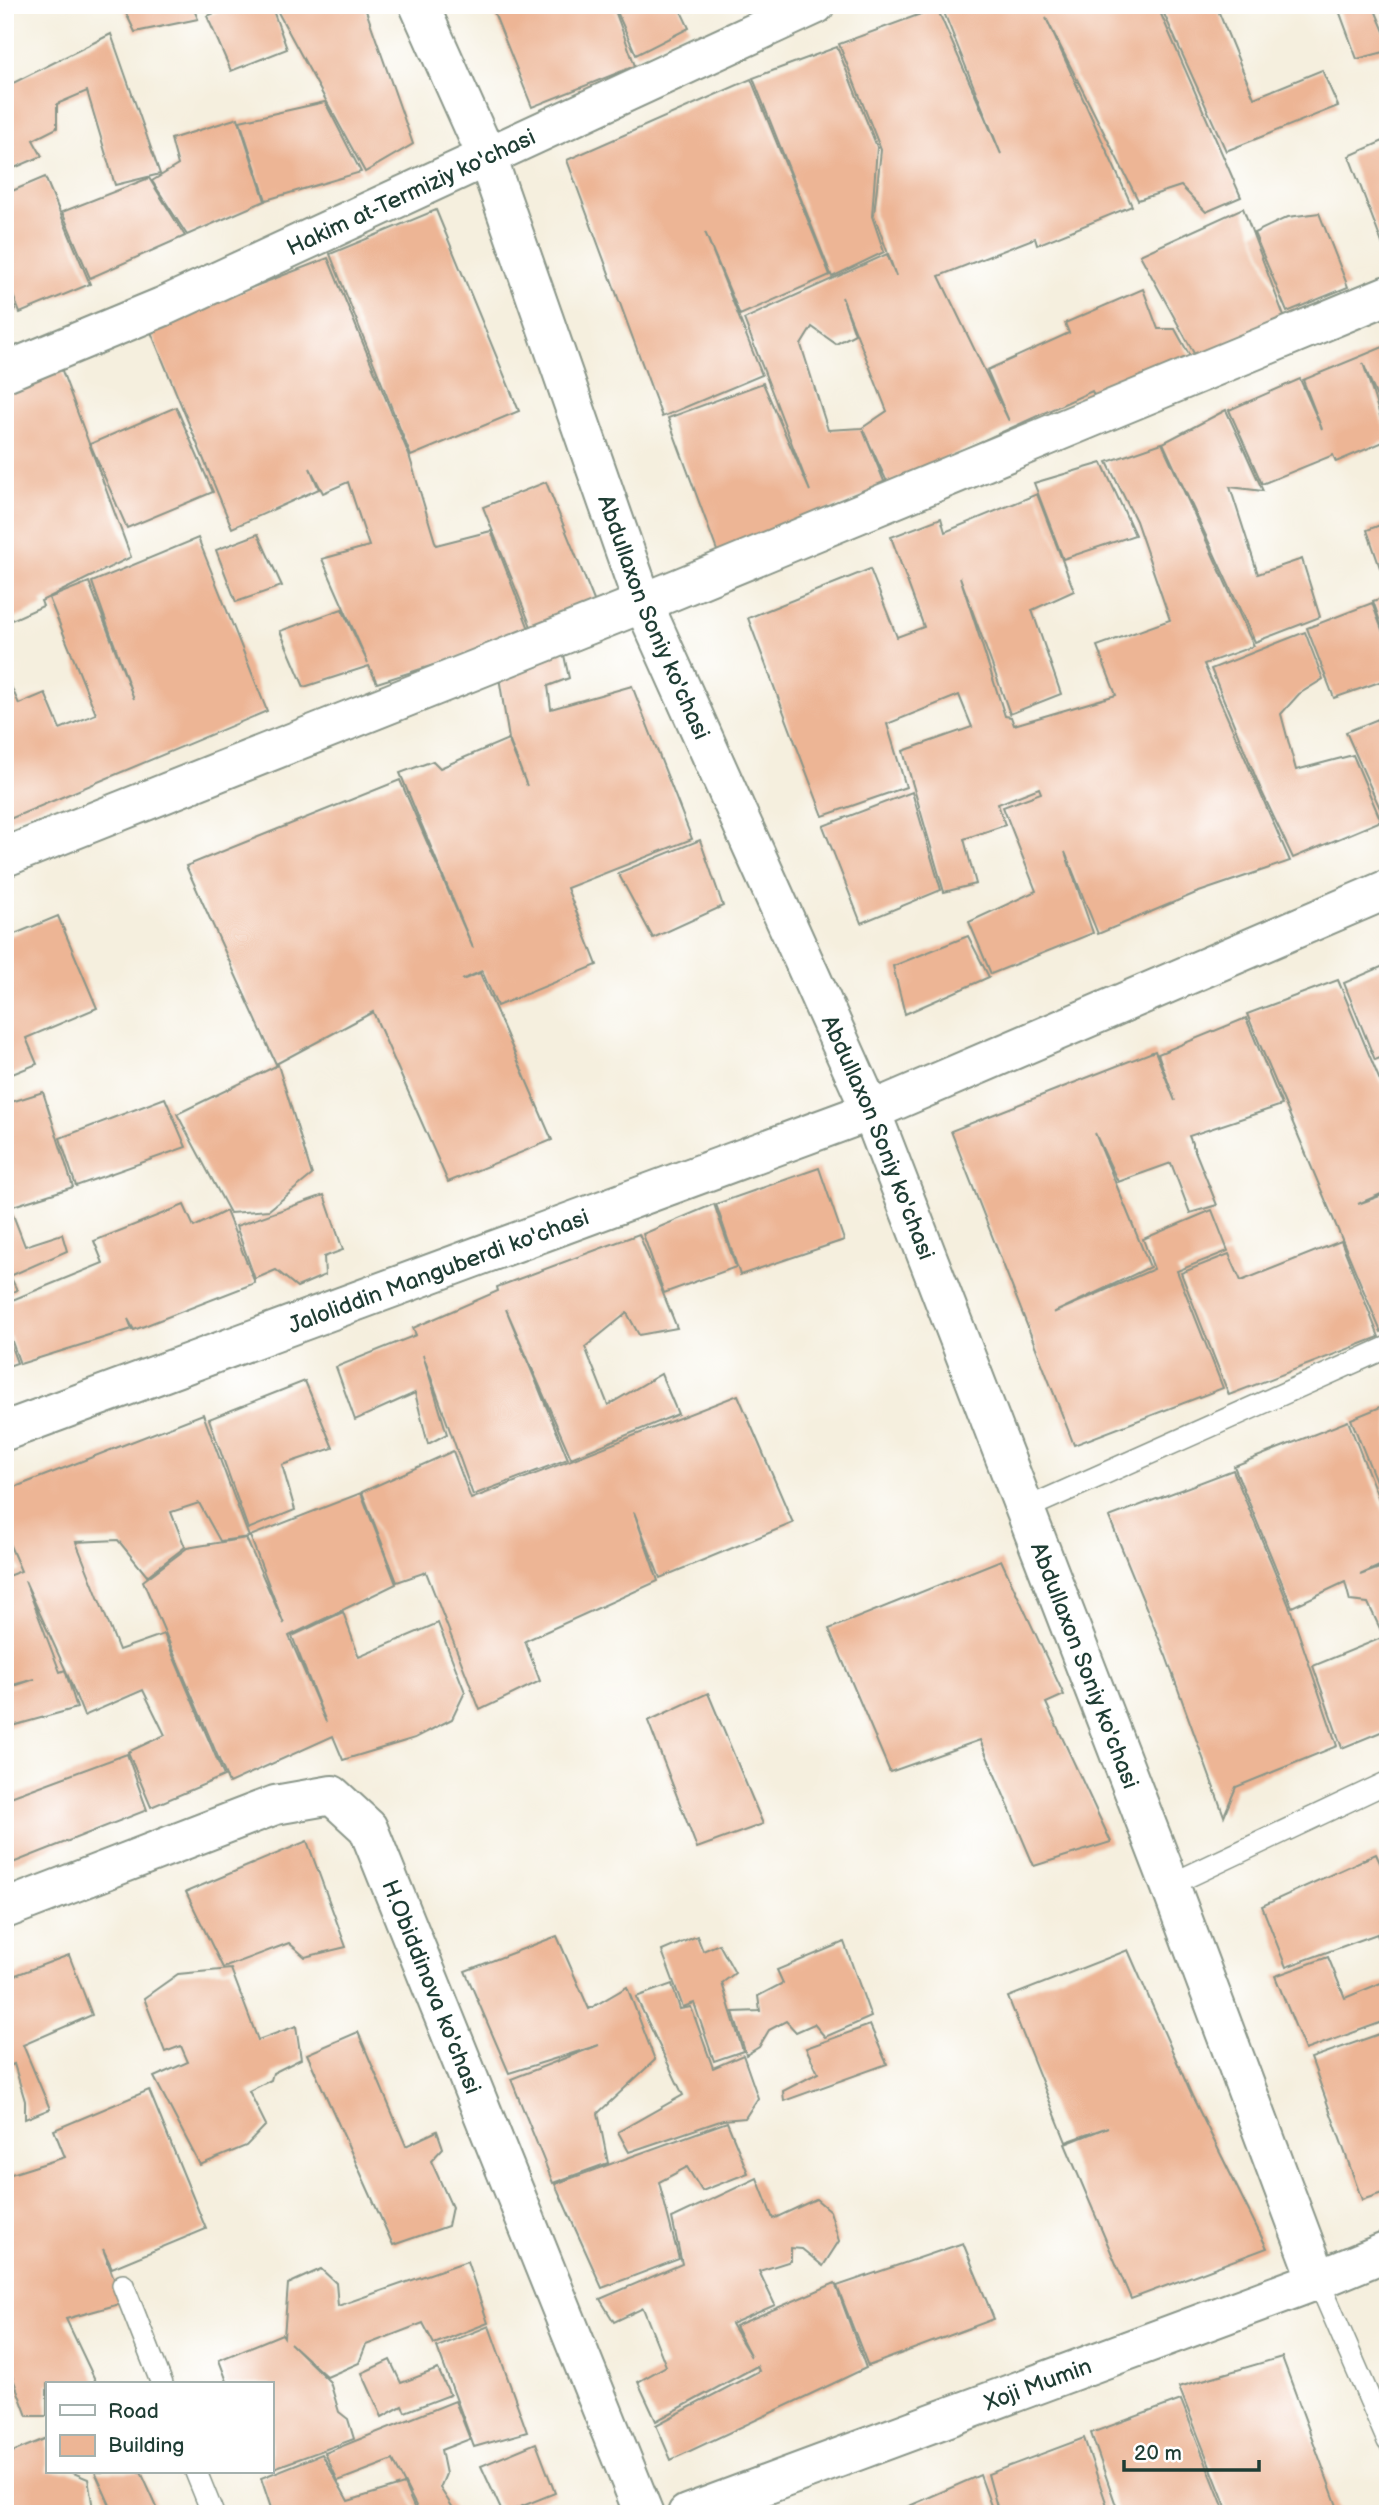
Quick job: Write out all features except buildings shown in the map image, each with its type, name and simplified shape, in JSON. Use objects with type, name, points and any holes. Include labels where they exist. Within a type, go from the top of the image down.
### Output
[{"type":"street","name":"Abdullaxon Soniy ko'chasi","points":[[419,5],[487,157],[643,603],[871,1111],[1170,1885],[1318,2280]]},
{"type":"street","name":"Hakim at-Termiziy ko'chasi","points":[[5,372],[162,307],[815,5]]},
{"type":"street","points":[[5,858],[643,603],[1388,295]]},
{"type":"street","name":"Jaloliddin Manguberdi ko'chasi","points":[[5,1431],[871,1111],[1388,889]]},
{"type":"street","name":"H.Obiddinova ko'chasi","points":[[5,1909],[275,1805],[332,1795],[369,1828],[644,2514]]},
{"type":"street","name":"Xoji Mumin","points":[[687,2514],[1318,2280],[1388,2251]]},
{"type":"lane","points":[[1024,1509],[1388,1347]]},
{"type":"lane","points":[[1170,1885],[1388,1783]]},
{"type":"lane","points":[[1318,2280],[1388,2441]]},
{"type":"lane","points":[[123,2286],[161,2382]]},
{"type":"lane","points":[[197,2474],[213,2514]]}]
